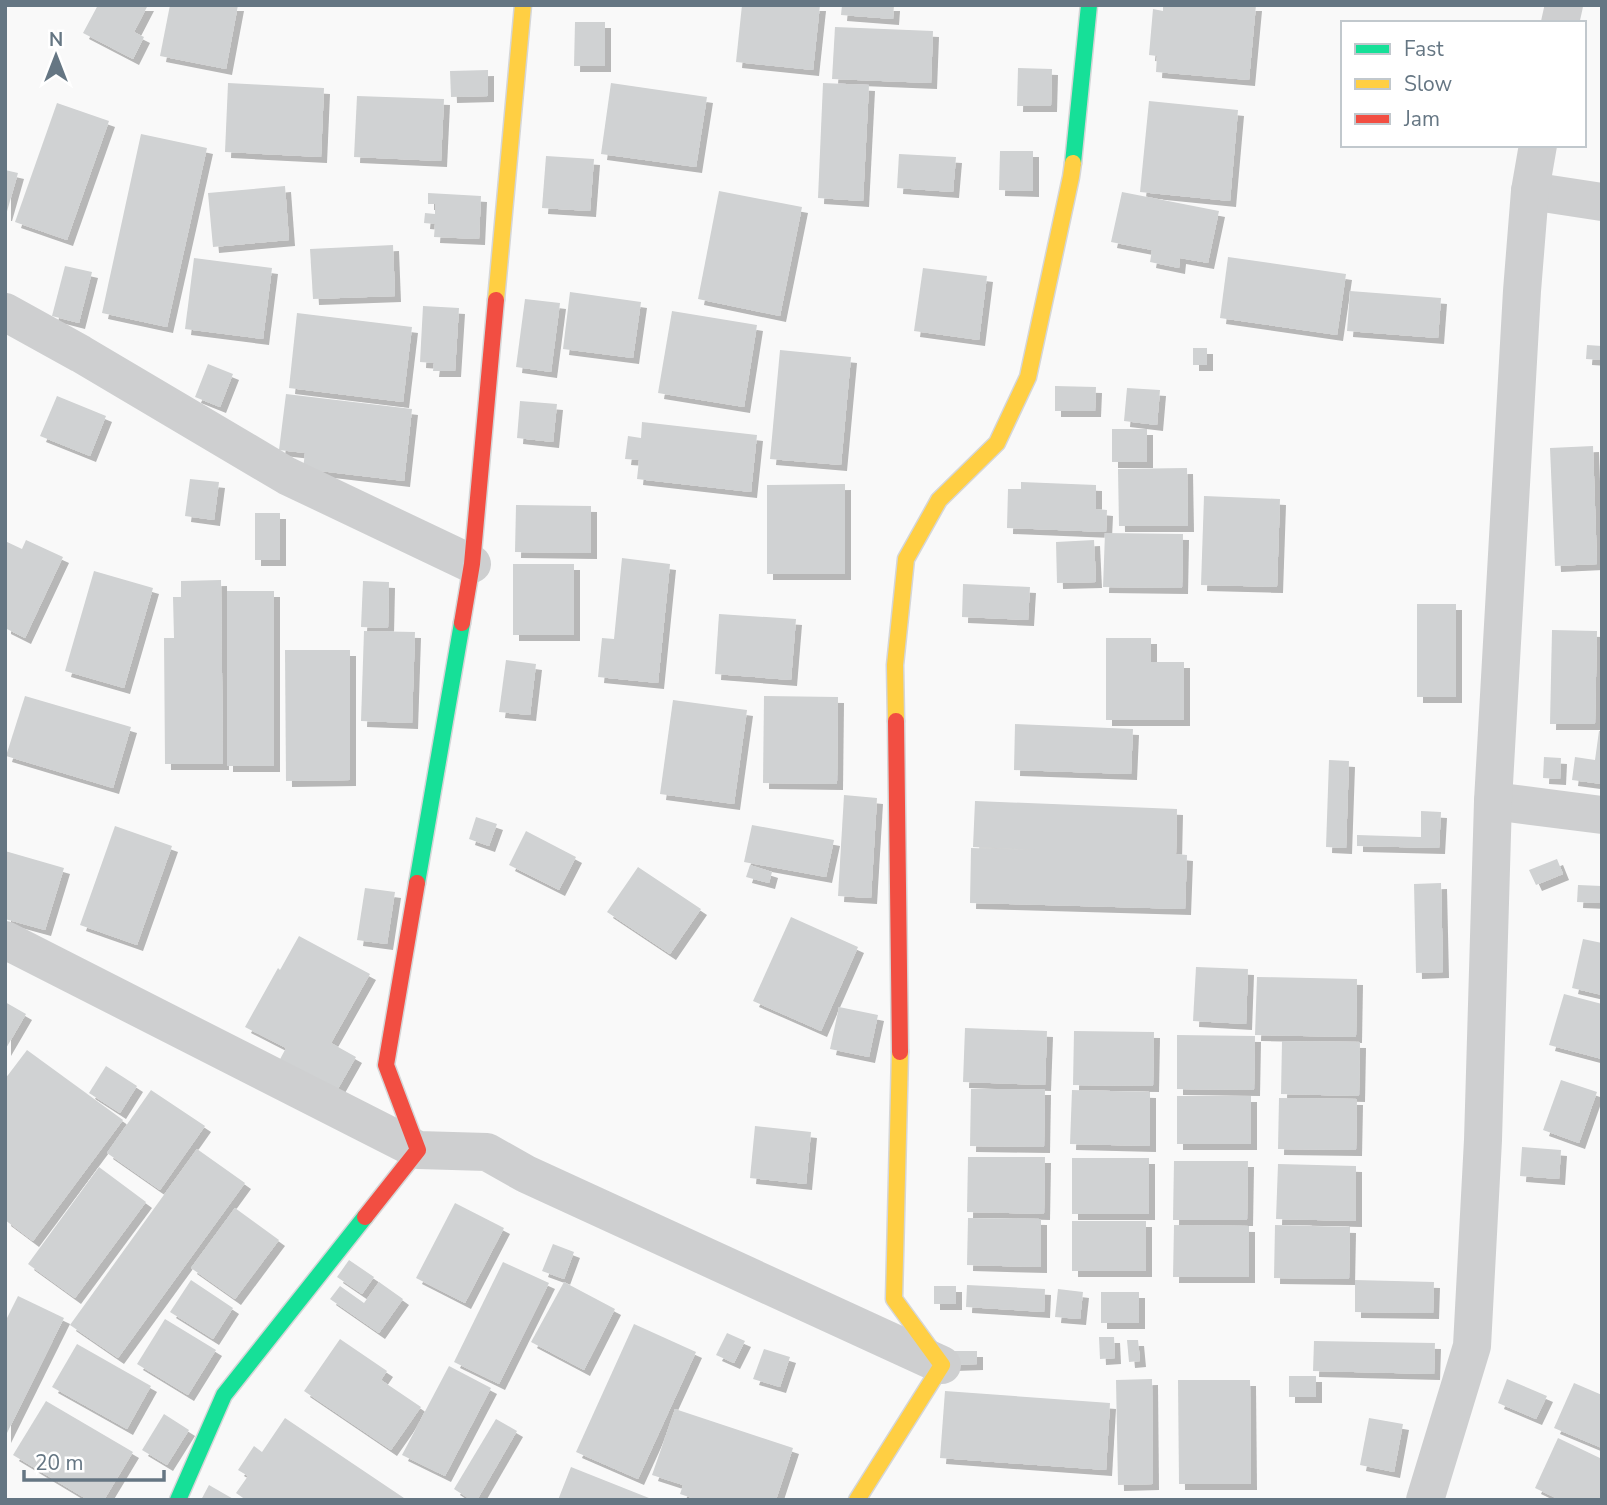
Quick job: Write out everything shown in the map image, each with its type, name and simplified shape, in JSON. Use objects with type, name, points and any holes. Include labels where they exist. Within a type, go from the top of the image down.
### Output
[{"type":"street","points":[[418,1150],[386,1065],[472,564],[523,5]]},
{"type":"street","points":[[942,1365],[894,1299],[900,1069],[895,666],[906,559],[939,500],[997,443],[1028,377],[1071,177],[1089,5]]},
{"type":"street","points":[[1425,1500],[1472,1346],[1483,1140],[1493,801],[1522,291],[1530,191],[1538,147]]},
{"type":"street","points":[[1530,191],[1602,202]]},
{"type":"street","points":[[5,312],[287,476],[472,564]]},
{"type":"street","points":[[1493,801],[1602,815]]},
{"type":"street","points":[[5,940],[418,1150],[487,1152],[526,1174],[942,1365]]},
{"type":"street","points":[[178,1500],[224,1395],[418,1150]]},
{"type":"street","points":[[857,1500],[942,1365]]},
{"type":"building","points":[[98,5],[148,5],[134,32],[144,37],[133,59],[83,33]]},
{"type":"building","points":[[170,5],[238,5],[226,69],[160,56]]},
{"type":"building","points":[[742,5],[820,5],[813,70],[736,62]]},
{"type":"building","points":[[842,5],[894,5],[893,19],[841,15]]},
{"type":"building","points":[[1163,5],[1256,5],[1249,80],[1156,72],[1157,56],[1149,55],[1153,9],[1163,11]]},
{"type":"building","points":[[575,22],[605,22],[605,66],[574,66]]},
{"type":"building","points":[[835,27],[933,31],[931,83],[832,79]]},
{"type":"building","points":[[1018,68],[1052,69],[1051,106],[1017,106]]},
{"type":"building","points":[[488,70],[488,96],[451,97],[450,71]]},
{"type":"building","points":[[228,83],[324,88],[321,157],[225,152]]},
{"type":"building","points":[[611,83],[707,97],[696,167],[601,154]]},
{"type":"building","points":[[823,83],[869,85],[863,201],[818,198]]},
{"type":"building","points":[[357,96],[444,99],[441,161],[354,157]]},
{"type":"building","points":[[1149,101],[1238,110],[1230,201],[1140,192]]},
{"type":"building","points":[[57,103],[109,121],[67,240],[15,222]]},
{"type":"building","points":[[141,134],[207,148],[167,327],[102,313]]},
{"type":"building","points":[[1000,151],[1033,151],[1033,191],[999,190]]},
{"type":"building","points":[[899,154],[956,157],[953,192],[897,188]]},
{"type":"building","points":[[546,156],[594,159],[590,211],[542,208]]},
{"type":"building","points":[[5,170],[18,173],[6,215],[5,215]]},
{"type":"building","points":[[285,186],[289,240],[213,247],[208,193]]},
{"type":"building","points":[[719,191],[802,207],[780,316],[698,299]]},
{"type":"building","points":[[1122,192],[1219,211],[1208,263],[1180,258],[1179,268],[1150,262],[1152,250],[1111,242]]},
{"type":"building","points":[[428,193],[481,196],[479,239],[434,237],[435,224],[424,223],[425,213],[435,214],[435,204],[428,204]]},
{"type":"building","points":[[393,245],[395,296],[313,299],[310,249]]},
{"type":"building","points":[[1228,257],[1346,274],[1337,335],[1220,318]]},
{"type":"building","points":[[194,258],[272,268],[263,339],[185,329]]},
{"type":"building","points":[[65,266],[92,272],[79,323],[52,316]]},
{"type":"building","points":[[923,268],[987,276],[979,340],[914,331]]},
{"type":"building","points":[[1350,291],[1441,298],[1438,338],[1347,331]]},
{"type":"building","points":[[570,292],[641,302],[633,358],[563,349]]},
{"type":"building","points":[[525,299],[560,303],[551,372],[516,367]]},
{"type":"building","points":[[423,306],[459,308],[455,371],[433,371],[434,363],[420,362]]},
{"type":"building","points":[[672,311],[757,325],[744,407],[658,393]]},
{"type":"building","points":[[297,313],[412,327],[403,402],[289,388]]},
{"type":"building","points":[[1587,345],[1602,346],[1602,360],[1586,359]]},
{"type":"building","points":[[1193,348],[1207,348],[1207,365],[1193,365]]},
{"type":"building","points":[[780,350],[851,357],[841,465],[770,459]]},
{"type":"building","points":[[208,364],[233,374],[220,407],[195,397]]},
{"type":"building","points":[[1055,386],[1096,387],[1095,411],[1055,411]]},
{"type":"building","points":[[1127,388],[1160,390],[1157,425],[1124,421]]},
{"type":"building","points":[[286,394],[412,409],[404,481],[303,469],[305,453],[279,450]]},
{"type":"building","points":[[57,396],[106,416],[90,456],[40,436]]},
{"type":"building","points":[[520,401],[557,404],[553,442],[517,438]]},
{"type":"building","points":[[642,422],[757,435],[751,492],[637,479],[639,460],[625,459],[628,436],[641,438]]},
{"type":"building","points":[[1112,429],[1147,429],[1147,462],[1112,462]]},
{"type":"building","points":[[1593,446],[1597,564],[1555,566],[1550,448]]},
{"type":"building","points":[[1187,468],[1188,526],[1119,526],[1118,469]]},
{"type":"building","points":[[190,479],[219,482],[214,520],[185,516]]},
{"type":"building","points":[[1021,482],[1096,485],[1096,509],[1107,510],[1106,532],[1007,528],[1008,489],[1021,489]]},
{"type":"building","points":[[845,484],[845,574],[767,574],[767,485]]},
{"type":"building","points":[[1204,496],[1280,499],[1277,587],[1201,585]]},
{"type":"building","points":[[516,505],[591,506],[591,553],[515,552]]},
{"type":"building","points":[[255,513],[280,513],[280,560],[255,560]]},
{"type":"building","points":[[1105,533],[1183,534],[1182,588],[1103,587]]},
{"type":"building","points":[[26,540],[63,557],[25,638],[5,628],[5,541],[22,549]]},
{"type":"building","points":[[1094,540],[1096,582],[1057,583],[1056,542]]},
{"type":"building","points":[[622,558],[670,564],[658,683],[598,677],[602,638],[614,639]]},
{"type":"building","points":[[513,564],[574,564],[574,635],[513,635]]},
{"type":"building","points":[[94,571],[153,588],[124,688],[65,671]]},
{"type":"building","points":[[221,580],[223,764],[165,764],[164,638],[174,638],[173,597],[181,597],[181,581]]},
{"type":"building","points":[[363,581],[389,582],[388,628],[361,627]]},
{"type":"building","points":[[963,584],[1030,587],[1028,620],[962,617]]},
{"type":"building","points":[[227,591],[274,591],[274,766],[227,766]]},
{"type":"building","points":[[1417,604],[1456,604],[1456,697],[1417,697]]},
{"type":"building","points":[[719,614],[796,619],[791,680],[715,674]]},
{"type":"building","points":[[1552,630],[1597,631],[1595,724],[1550,724]]},
{"type":"building","points":[[364,631],[415,632],[412,723],[361,721]]},
{"type":"building","points":[[1106,638],[1151,638],[1151,662],[1184,662],[1184,720],[1106,720]]},
{"type":"building","points":[[285,650],[350,650],[350,780],[286,781]]},
{"type":"building","points":[[506,660],[536,664],[530,715],[499,712]]},
{"type":"building","points":[[25,696],[131,727],[113,788],[6,756]]},
{"type":"building","points":[[764,696],[838,697],[837,784],[763,783]]},
{"type":"building","points":[[673,700],[747,710],[734,804],[660,794]]},
{"type":"building","points":[[1015,724],[1133,729],[1131,774],[1014,770]]},
{"type":"building","points":[[1599,731],[1602,731],[1602,784],[1572,780],[1575,757],[1595,760]]},
{"type":"building","points":[[1544,757],[1561,758],[1560,779],[1543,778]]},
{"type":"building","points":[[1329,760],[1349,761],[1346,848],[1326,847]]},
{"type":"building","points":[[844,795],[877,798],[871,898],[838,896]]},
{"type":"building","points":[[975,801],[1177,809],[1176,854],[1187,855],[1185,909],[970,903],[971,848],[1037,850],[973,847]]},
{"type":"building","points":[[1421,811],[1441,812],[1439,848],[1357,846],[1357,835],[1421,837]]},
{"type":"building","points":[[476,817],[497,824],[489,846],[469,839]]},
{"type":"building","points":[[752,825],[834,840],[826,877],[744,862]]},
{"type":"building","points":[[115,826],[172,846],[137,945],[80,925]]},
{"type":"building","points":[[526,831],[576,857],[559,890],[509,865]]},
{"type":"building","points":[[5,851],[64,868],[45,930],[5,919]]},
{"type":"building","points":[[1557,859],[1563,874],[1536,885],[1529,870]]},
{"type":"building","points":[[750,865],[772,872],[769,883],[746,877]]},
{"type":"building","points":[[638,867],[701,909],[670,954],[607,912]]},
{"type":"building","points":[[1441,883],[1443,972],[1416,973],[1414,884]]},
{"type":"building","points":[[1578,885],[1602,886],[1601,903],[1577,902]]},
{"type":"building","points":[[365,888],[395,892],[387,944],[357,940]]},
{"type":"building","points":[[791,917],[858,947],[821,1031],[753,1001]]},
{"type":"building","points":[[299,936],[370,974],[331,1043],[356,1057],[335,1094],[278,1063],[286,1048],[245,1027]]},
{"type":"building","points":[[1583,939],[1602,943],[1602,995],[1572,988]]},
{"type":"building","points":[[1196,967],[1248,969],[1246,1024],[1193,1021]]},
{"type":"building","points":[[1257,977],[1357,979],[1356,1037],[1255,1035]]},
{"type":"building","points":[[1564,994],[1602,1004],[1602,1059],[1549,1045]]},
{"type":"building","points":[[5,1002],[26,1014],[5,1050]]},
{"type":"building","points":[[839,1007],[878,1015],[869,1057],[830,1049]]},
{"type":"building","points":[[965,1028],[1047,1031],[1045,1085],[963,1082]]},
{"type":"building","points":[[1074,1031],[1154,1032],[1153,1086],[1073,1085]]},
{"type":"building","points":[[1177,1035],[1255,1036],[1254,1090],[1177,1089]]},
{"type":"building","points":[[1282,1041],[1360,1042],[1359,1096],[1281,1094]]},
{"type":"building","points":[[27,1050],[123,1120],[33,1241],[5,1220],[5,1079]]},
{"type":"building","points":[[106,1066],[137,1086],[120,1113],[89,1093]]},
{"type":"building","points":[[1561,1080],[1597,1092],[1579,1143],[1543,1130]]},
{"type":"building","points":[[971,1089],[1045,1089],[1044,1147],[970,1146]]},
{"type":"building","points":[[151,1090],[205,1126],[160,1190],[107,1153]]},
{"type":"building","points":[[1072,1090],[1150,1092],[1150,1146],[1070,1144]]},
{"type":"building","points":[[1177,1096],[1251,1096],[1251,1144],[1177,1144]]},
{"type":"building","points":[[1279,1098],[1357,1099],[1356,1150],[1278,1149]]},
{"type":"building","points":[[755,1126],[811,1132],[806,1184],[750,1178]]},
{"type":"building","points":[[1522,1147],[1561,1150],[1559,1179],[1520,1176]]},
{"type":"building","points":[[197,1149],[245,1183],[118,1358],[70,1325]]},
{"type":"building","points":[[968,1157],[1045,1157],[1044,1214],[967,1212]]},
{"type":"building","points":[[1072,1158],[1149,1158],[1149,1214],[1072,1214]]},
{"type":"building","points":[[1174,1161],[1248,1161],[1247,1220],[1173,1220]]},
{"type":"building","points":[[1278,1164],[1356,1166],[1356,1221],[1276,1219]]},
{"type":"building","points":[[99,1167],[146,1202],[75,1298],[28,1264]]},
{"type":"building","points":[[455,1203],[504,1228],[465,1303],[416,1278]]},
{"type":"building","points":[[235,1208],[279,1240],[235,1299],[191,1268]]},
{"type":"building","points":[[968,1218],[1041,1219],[1041,1267],[967,1265]]},
{"type":"building","points":[[1072,1221],[1146,1221],[1146,1271],[1072,1271]]},
{"type":"building","points":[[1174,1225],[1249,1226],[1249,1277],[1173,1277]]},
{"type":"building","points":[[1275,1225],[1350,1227],[1349,1279],[1274,1278]]},
{"type":"building","points":[[553,1244],[574,1252],[564,1279],[542,1271]]},
{"type":"building","points":[[349,1260],[374,1277],[362,1294],[337,1277]]},
{"type":"building","points":[[503,1262],[549,1283],[499,1384],[454,1362]]},
{"type":"building","points":[[191,1280],[233,1308],[213,1339],[170,1312]]},
{"type":"building","points":[[1355,1280],[1434,1282],[1433,1313],[1355,1312]]},
{"type":"building","points":[[379,1282],[403,1299],[379,1333],[330,1299],[340,1286],[364,1303]]},
{"type":"building","points":[[564,1282],[615,1309],[584,1370],[531,1342]]},
{"type":"building","points":[[967,1285],[1045,1289],[1044,1312],[966,1307]]},
{"type":"building","points":[[934,1286],[956,1286],[956,1304],[934,1304]]},
{"type":"building","points":[[1058,1289],[1083,1292],[1080,1319],[1055,1317]]},
{"type":"building","points":[[1101,1292],[1139,1292],[1139,1323],[1101,1323]]},
{"type":"building","points":[[18,1296],[64,1318],[5,1437],[5,1322]]},
{"type":"building","points":[[165,1319],[216,1350],[188,1395],[137,1364]]},
{"type":"building","points":[[634,1324],[696,1352],[638,1479],[576,1452]]},
{"type":"building","points":[[727,1333],[745,1341],[734,1363],[716,1355]]},
{"type":"building","points":[[1099,1337],[1114,1337],[1115,1358],[1100,1359]]},
{"type":"building","points":[[340,1339],[387,1371],[381,1380],[421,1407],[391,1450],[304,1391]]},
{"type":"building","points":[[1127,1340],[1138,1340],[1140,1361],[1129,1362]]},
{"type":"building","points":[[1314,1341],[1435,1343],[1434,1374],[1313,1371]]},
{"type":"building","points":[[77,1344],[151,1386],[127,1429],[52,1387]]},
{"type":"building","points":[[764,1349],[790,1357],[780,1387],[753,1379]]},
{"type":"building","points":[[950,1351],[977,1351],[977,1364],[950,1365]]},
{"type":"building","points":[[449,1366],[491,1388],[445,1476],[402,1455]]},
{"type":"building","points":[[1289,1376],[1316,1376],[1316,1397],[1289,1397]]},
{"type":"building","points":[[1152,1379],[1153,1484],[1118,1485],[1116,1380]]},
{"type":"building","points":[[1507,1379],[1547,1396],[1536,1419],[1498,1403]]},
{"type":"building","points":[[1178,1380],[1250,1380],[1251,1484],[1179,1484]]},
{"type":"building","points":[[1574,1383],[1602,1395],[1602,1448],[1554,1428]]},
{"type":"building","points":[[945,1391],[1110,1403],[1106,1470],[940,1458]]},
{"type":"building","points":[[46,1401],[133,1452],[104,1500],[88,1500],[13,1455]]},
{"type":"building","points":[[675,1409],[793,1448],[776,1500],[698,1500],[680,1494],[683,1485],[652,1475]]},
{"type":"building","points":[[164,1414],[189,1430],[167,1465],[142,1450]]},
{"type":"building","points":[[285,1418],[404,1498],[403,1500],[246,1500],[236,1493],[248,1476],[238,1470],[254,1446],[262,1452]]},
{"type":"building","points":[[1369,1418],[1403,1424],[1394,1472],[1360,1465]]},
{"type":"building","points":[[496,1419],[517,1431],[477,1500],[471,1500],[454,1489]]},
{"type":"building","points":[[1558,1438],[1602,1459],[1602,1500],[1560,1500],[1535,1488]]},
{"type":"building","points":[[571,1467],[654,1500],[558,1500]]},
{"type":"building","points":[[209,1485],[235,1500],[201,1500]]},
{"type":"traffic: fast","points":[[1073,163],[1089,5]]},
{"type":"traffic: fast","points":[[417,883],[462,623]]},
{"type":"traffic: fast","points":[[178,1500],[224,1395],[365,1217]]},
{"type":"traffic: slow","points":[[496,300],[523,5]]},
{"type":"traffic: slow","points":[[896,721],[895,665],[906,559],[939,500],[997,443],[1028,377],[1073,163]]},
{"type":"traffic: slow","points":[[857,1500],[942,1365],[894,1299],[900,1052]]},
{"type":"traffic: jam","points":[[462,623],[472,564],[496,300]]},
{"type":"traffic: jam","points":[[896,721],[900,1052]]},
{"type":"traffic: jam","points":[[365,1217],[418,1150],[386,1065],[417,883]]}]
